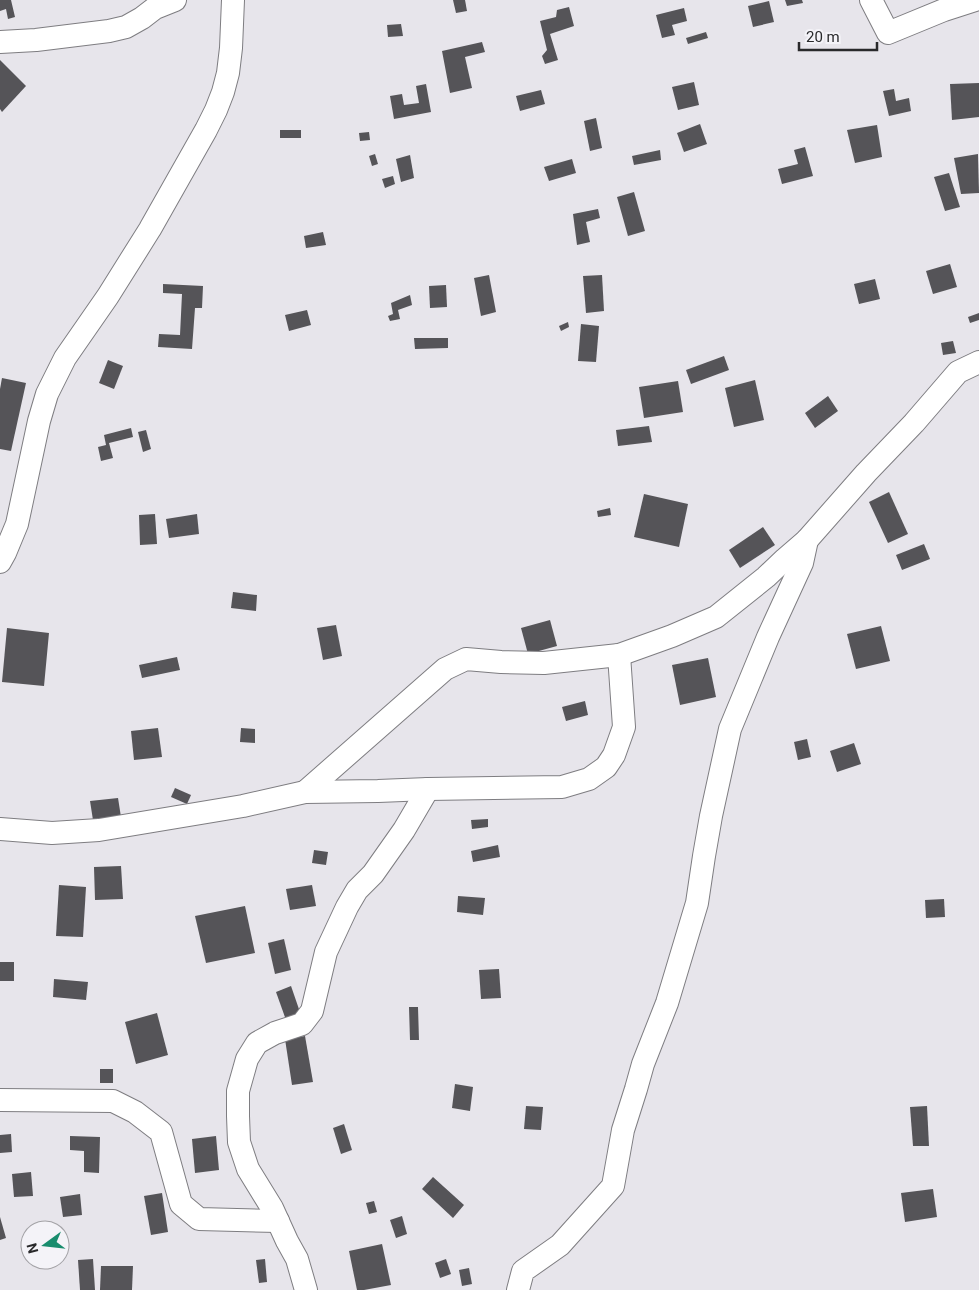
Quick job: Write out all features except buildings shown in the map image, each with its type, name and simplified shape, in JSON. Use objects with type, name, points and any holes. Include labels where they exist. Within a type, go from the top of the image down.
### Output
[{"type":"street","points":[[0,42],[36,40],[109,31],[126,27],[156,8],[175,0]]},
{"type":"street","points":[[0,562],[6,553],[17,524],[39,421],[47,394],[65,358],[108,296],[150,229],[216,110],[228,73],[233,0]]},
{"type":"street","points":[[871,0],[888,33],[944,10],[975,0]]},
{"type":"street","points":[[306,792],[445,669],[466,659],[544,663],[619,655],[672,636],[716,617],[766,577],[807,540],[866,473],[914,423],[954,376],[958,372],[979,362]]},
{"type":"street","points":[[518,1290],[523,1271],[560,1245],[613,1186],[624,1130],[643,1064],[667,1003],[697,903],[711,816],[730,729],[768,637],[802,563],[807,540]]},
{"type":"street","points":[[0,829],[52,833],[99,830],[243,806],[306,792],[428,788],[562,787],[589,779],[606,767],[614,755],[624,727],[619,655]]},
{"type":"street","points":[[306,1290],[297,1259],[272,1208],[248,1169],[239,1142],[238,1091],[247,1059],[257,1044],[275,1033],[302,1024],[312,1011],[326,952],[346,908],[357,890],[373,874],[404,830],[428,788]]},
{"type":"street","points":[[0,1100],[113,1101],[135,1112],[161,1132],[181,1204],[199,1219],[278,1221]]}]
